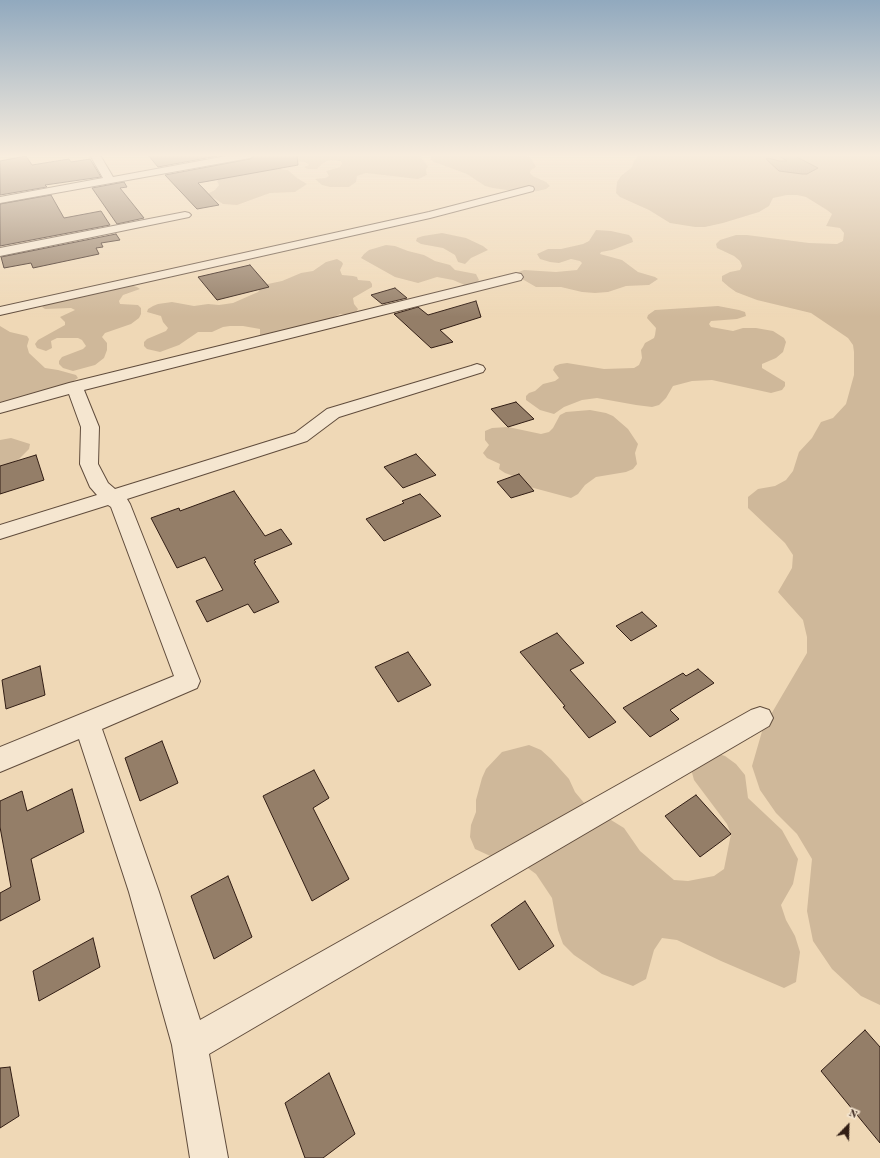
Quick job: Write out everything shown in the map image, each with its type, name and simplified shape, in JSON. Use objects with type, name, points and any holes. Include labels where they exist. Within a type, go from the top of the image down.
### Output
[{"type":"street","points":[[0,311],[453,209]]},
{"type":"street","points":[[0,252],[185,215]]},
{"type":"street","points":[[0,408],[516,277]]},
{"type":"street","points":[[0,532],[301,437],[333,413],[477,369]]},
{"type":"street","points":[[0,760],[188,681],[120,504],[100,487],[89,464],[90,427],[75,388]]},
{"type":"street","points":[[190,1045],[760,718]]},
{"type":"street","points":[[88,724],[144,892],[190,1045],[209,1158]]},
{"type":"shaded area","points":[[647,209],[764,209],[759,212],[723,223],[705,227],[670,223]]},
{"type":"shaded area","points":[[825,209],[880,209],[880,1005],[861,996],[832,969],[813,941],[807,911],[812,859],[797,834],[776,813],[760,790],[752,766],[763,728],[807,653],[807,637],[803,620],[778,592],[792,568],[793,555],[785,543],[748,508],[748,497],[758,489],[775,486],[786,480],[793,471],[799,452],[812,438],[821,422],[833,418],[846,404],[854,375],[853,345],[848,338],[811,313],[757,300],[736,292],[729,287],[722,281],[722,276],[730,272],[740,270],[742,266],[740,261],[734,256],[717,248],[716,244],[720,240],[736,235],[747,235],[809,243],[837,244],[843,241],[844,233],[840,228],[826,226],[832,214]]},
{"type":"shaded area","points":[[596,230],[611,231],[629,235],[633,242],[612,250],[601,252],[600,254],[622,260],[638,272],[658,279],[649,285],[626,286],[608,292],[595,293],[582,292],[561,287],[536,287],[517,276],[516,273],[524,270],[556,272],[577,270],[582,263],[580,261],[571,259],[559,263],[550,262],[540,259],[537,254],[548,249],[561,249],[583,244],[589,241]]},
{"type":"shaded area","points":[[442,233],[466,238],[488,250],[471,258],[465,264],[458,262],[455,255],[443,248],[421,244],[416,241],[417,238],[423,236]]},
{"type":"shaded area","points":[[386,245],[395,246],[424,255],[435,261],[450,265],[455,270],[476,274],[479,280],[476,283],[467,286],[453,280],[437,277],[418,283],[395,277],[361,258],[369,250]]},
{"type":"shaded area","points":[[337,259],[343,264],[340,270],[342,275],[357,277],[358,280],[370,281],[372,284],[372,287],[353,298],[354,304],[358,309],[352,315],[340,314],[330,319],[265,337],[260,335],[260,329],[243,326],[230,326],[223,327],[212,332],[198,332],[179,345],[160,352],[147,349],[144,346],[144,342],[147,339],[166,331],[168,328],[163,322],[161,316],[147,312],[148,309],[153,306],[172,302],[194,306],[233,303],[258,292],[263,285],[282,281],[301,273],[313,271],[326,262]]},
{"type":"shaded area","points":[[127,284],[140,289],[123,295],[119,301],[120,304],[138,305],[141,308],[141,314],[139,318],[131,324],[105,333],[102,337],[107,343],[107,350],[104,358],[95,365],[73,371],[63,368],[59,364],[62,357],[83,349],[86,346],[82,340],[78,338],[57,338],[51,341],[52,348],[46,351],[37,348],[35,344],[38,340],[65,325],[65,322],[60,317],[75,310],[71,308],[45,309],[42,307],[45,304]]},
{"type":"shaded area","points":[[718,306],[745,312],[746,316],[737,319],[711,321],[709,324],[711,327],[733,331],[743,328],[756,328],[773,331],[784,338],[786,342],[783,352],[776,358],[762,364],[762,368],[785,382],[785,386],[782,390],[771,393],[712,380],[692,381],[673,386],[666,398],[659,405],[652,407],[597,398],[582,400],[564,407],[554,414],[540,410],[526,400],[526,396],[529,393],[535,391],[543,384],[555,381],[559,378],[553,370],[555,366],[560,364],[567,363],[604,369],[634,368],[639,365],[642,358],[641,350],[645,343],[654,338],[655,335],[656,328],[647,318],[648,315],[655,310]]},
{"type":"shaded area","points":[[0,326],[10,332],[27,336],[29,339],[27,346],[29,353],[45,368],[76,375],[78,378],[66,386],[0,403]]},
{"type":"shaded area","points":[[590,410],[613,416],[628,429],[638,444],[635,453],[637,464],[633,469],[626,472],[596,477],[585,485],[578,494],[571,498],[530,487],[519,478],[499,469],[500,464],[487,458],[483,453],[489,445],[485,440],[485,431],[492,428],[508,427],[541,434],[549,432],[560,415],[566,412]]},
{"type":"shaded area","points":[[11,438],[30,444],[29,449],[19,459],[0,469],[0,440]]},
{"type":"shaded area","points":[[529,745],[541,750],[551,759],[569,779],[575,792],[585,804],[624,828],[640,851],[674,880],[688,881],[714,876],[724,869],[731,834],[727,824],[694,780],[691,769],[713,752],[725,756],[736,764],[745,775],[748,798],[782,830],[798,859],[793,884],[781,905],[786,920],[795,936],[800,952],[796,982],[784,988],[677,940],[662,938],[654,950],[646,979],[633,986],[602,974],[574,955],[563,944],[558,930],[552,898],[536,874],[525,866],[499,860],[475,849],[470,837],[471,825],[476,812],[476,800],[486,769],[502,752]]},
{"type":"building","points":[[0,209],[59,209],[64,218],[101,211],[110,225],[0,246]]},
{"type":"building","points":[[107,209],[137,209],[144,218],[117,224]]},
{"type":"building","points":[[116,234],[120,240],[101,243],[103,247],[96,248],[99,254],[33,268],[31,263],[4,268],[1,257]]},
{"type":"building","points":[[250,265],[269,287],[217,300],[198,277]]},
{"type":"building","points":[[395,288],[407,298],[382,304],[371,295]]},
{"type":"building","points":[[476,301],[481,317],[440,330],[453,342],[431,348],[394,314],[418,307],[428,315]]},
{"type":"building","points":[[516,402],[534,419],[508,427],[491,409]]},
{"type":"building","points":[[416,454],[436,475],[403,488],[384,467]]},
{"type":"building","points":[[36,455],[44,480],[0,494],[0,466]]},
{"type":"building","points":[[519,474],[534,491],[511,498],[497,482]]},
{"type":"building","points":[[234,491],[265,536],[281,529],[292,544],[254,560],[256,562],[254,563],[279,602],[254,613],[248,604],[207,622],[196,601],[223,590],[205,557],[177,568],[151,518],[179,508],[180,511]]},
{"type":"building","points":[[420,494],[441,516],[384,541],[366,519],[404,503],[402,501]]},
{"type":"building","points":[[642,612],[657,626],[631,641],[616,626]]},
{"type":"building","points":[[557,633],[584,663],[570,670],[616,722],[589,738],[563,707],[565,706],[520,652]]},
{"type":"building","points":[[408,652],[431,685],[398,702],[375,667]]},
{"type":"building","points":[[40,666],[45,695],[6,709],[2,680]]},
{"type":"building","points":[[698,669],[714,683],[670,710],[679,719],[650,737],[623,708],[683,673],[686,676]]},
{"type":"building","points":[[162,741],[178,783],[140,801],[125,758]]},
{"type":"building","points":[[314,770],[329,798],[313,808],[349,879],[312,901],[263,796]]},
{"type":"building","points":[[72,789],[84,832],[31,859],[40,900],[0,921],[0,893],[11,887],[0,827],[0,801],[22,791],[27,811]]},
{"type":"building","points":[[696,795],[731,834],[700,857],[665,816]]},
{"type":"building","points":[[228,876],[252,937],[214,959],[191,896]]},
{"type":"building","points":[[525,901],[554,946],[519,970],[491,925]]},
{"type":"building","points":[[93,938],[100,967],[39,1001],[33,971]]},
{"type":"building","points":[[865,1030],[880,1047],[880,1143],[821,1071]]},
{"type":"building","points":[[10,1067],[19,1116],[0,1128],[0,1068]]},
{"type":"building","points":[[329,1073],[355,1134],[323,1158],[305,1158],[285,1103]]}]
